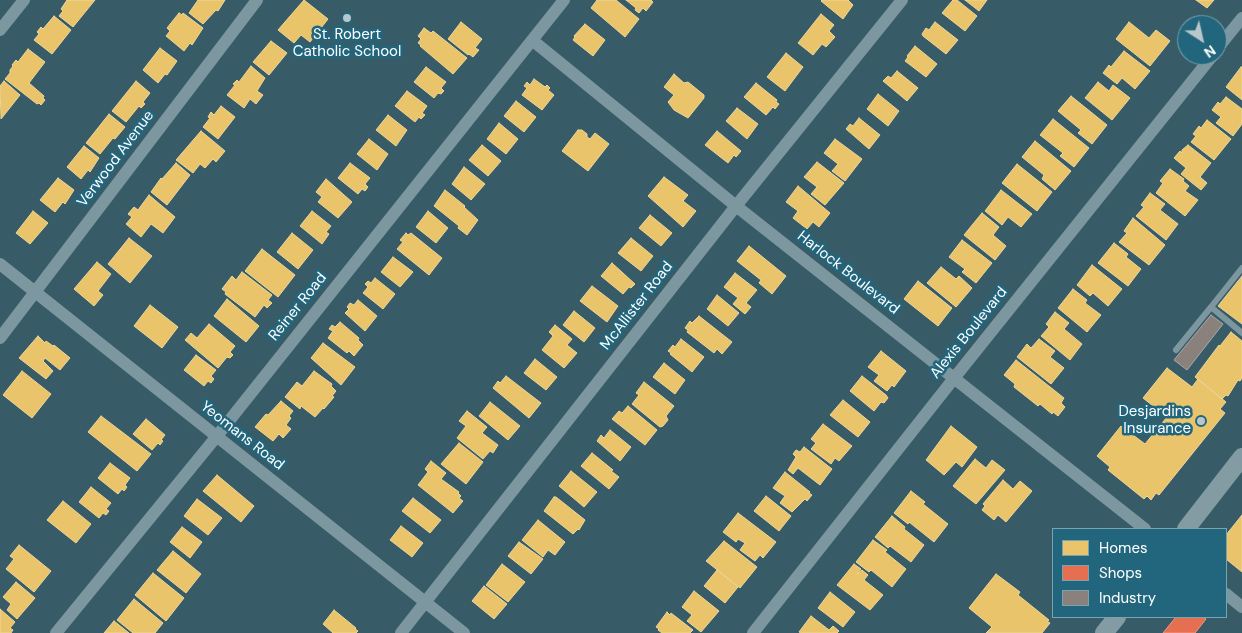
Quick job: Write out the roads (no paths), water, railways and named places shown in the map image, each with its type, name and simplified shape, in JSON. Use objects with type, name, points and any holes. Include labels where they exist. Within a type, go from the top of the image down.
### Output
[{"type":"main road","points":[[1187,528],[1242,457]]},
{"type":"main road","points":[[1104,633],[1116,618]]},
{"type":"street","points":[[0,30],[24,0]]},
{"type":"street","name":"Verwood Avenue","points":[[0,338],[257,0]]},
{"type":"street","name":"Reiner Road","points":[[56,633],[217,436],[564,0]]},
{"type":"street","name":"McAllister Road","points":[[401,633],[736,206],[902,0]]},
{"type":"street","points":[[1227,37],[1242,18]]},
{"type":"street","name":"Harlock Boulevard","points":[[532,40],[736,206],[1144,528]]},
{"type":"street","name":"Alexis Boulevard","points":[[754,633],[954,377],[1204,65]]},
{"type":"street","name":"Yeomans Road","points":[[0,264],[464,633]]},
{"type":"street","points":[[1227,595],[1242,607]]},
{"type":"lane","points":[[1176,350],[1242,268]]},
{"type":"lane","points":[[1211,307],[1242,333]]},
{"type":"place","name":"St. Robert Catholic School","points":[[347,18]]},
{"type":"place","name":"Desjardins Insurance","points":[[1201,421]]}]
